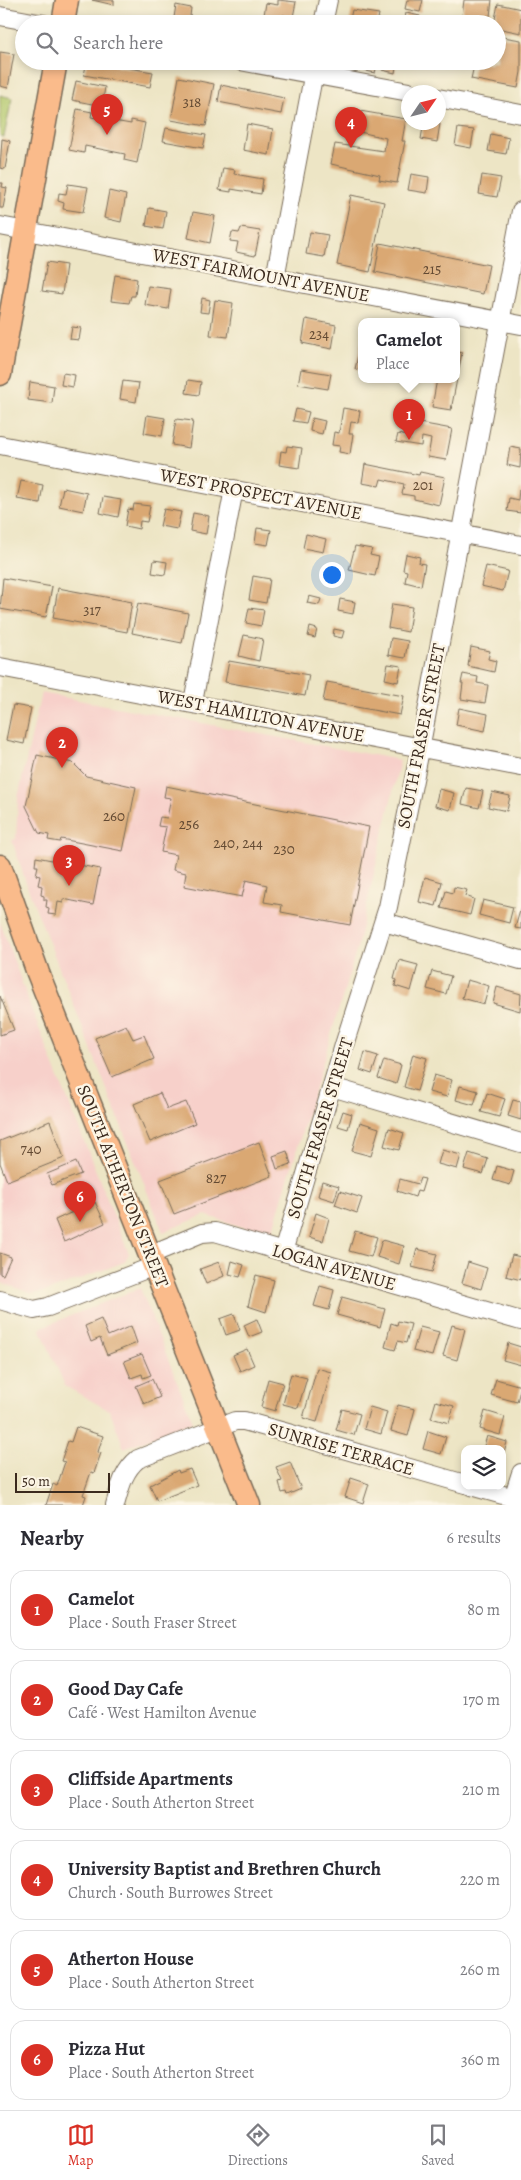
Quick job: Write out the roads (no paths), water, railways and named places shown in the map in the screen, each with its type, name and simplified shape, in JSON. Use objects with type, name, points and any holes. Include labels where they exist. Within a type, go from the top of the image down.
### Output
[{"type":"main road","points":[[64,15],[67,0]]},
{"type":"main road","points":[[0,374],[54,70]]},
{"type":"main road","name":"SOUTH ATHERTON STREET","points":[[0,866],[38,973],[249,1505]]},
{"type":"street","points":[[325,15],[328,0]]},
{"type":"street","points":[[0,16],[15,19]]},
{"type":"street","points":[[274,278],[315,70]]},
{"type":"street","points":[[323,70],[401,90]]},
{"type":"street","points":[[446,100],[521,114]]},
{"type":"street","name":"SOUTH FRASER STREET","points":[[283,1252],[384,922],[420,747],[521,211]]},
{"type":"street","name":"WEST FAIRMOUNT AVENUE","points":[[0,226],[521,325]]},
{"type":"street","name":"WEST PROSPECT AVENUE","points":[[0,445],[521,545]]},
{"type":"street","points":[[193,702],[234,490]]},
{"type":"street","name":"WEST HAMILTON AVENUE","points":[[0,667],[193,702],[521,767]]},
{"type":"street","points":[[384,922],[521,960]]},
{"type":"street","points":[[332,1088],[521,1143]]},
{"type":"street","name":"LOGAN AVENUE","points":[[0,1300],[34,1310],[48,1307],[152,1260],[208,1231],[521,1321]]},
{"type":"street","name":"SUNRISE TERRACE","points":[[115,1505],[122,1479],[138,1459],[218,1426],[235,1421],[244,1421],[461,1483]]},
{"type":"street","points":[[485,1490],[517,1499],[521,1474]]},
{"type":"place","name":"Atherton House","points":[[107,135]]},
{"type":"place","name":"University Baptist and Brethren Church","points":[[351,148]]},
{"type":"place","name":"Camelot","points":[[409,440]]},
{"type":"place","name":"Good Day Cafe","points":[[62,768]]},
{"type":"place","name":"Cliffside Apartments","points":[[69,886]]},
{"type":"place","name":"Pizza Hut","points":[[80,1222]]}]
